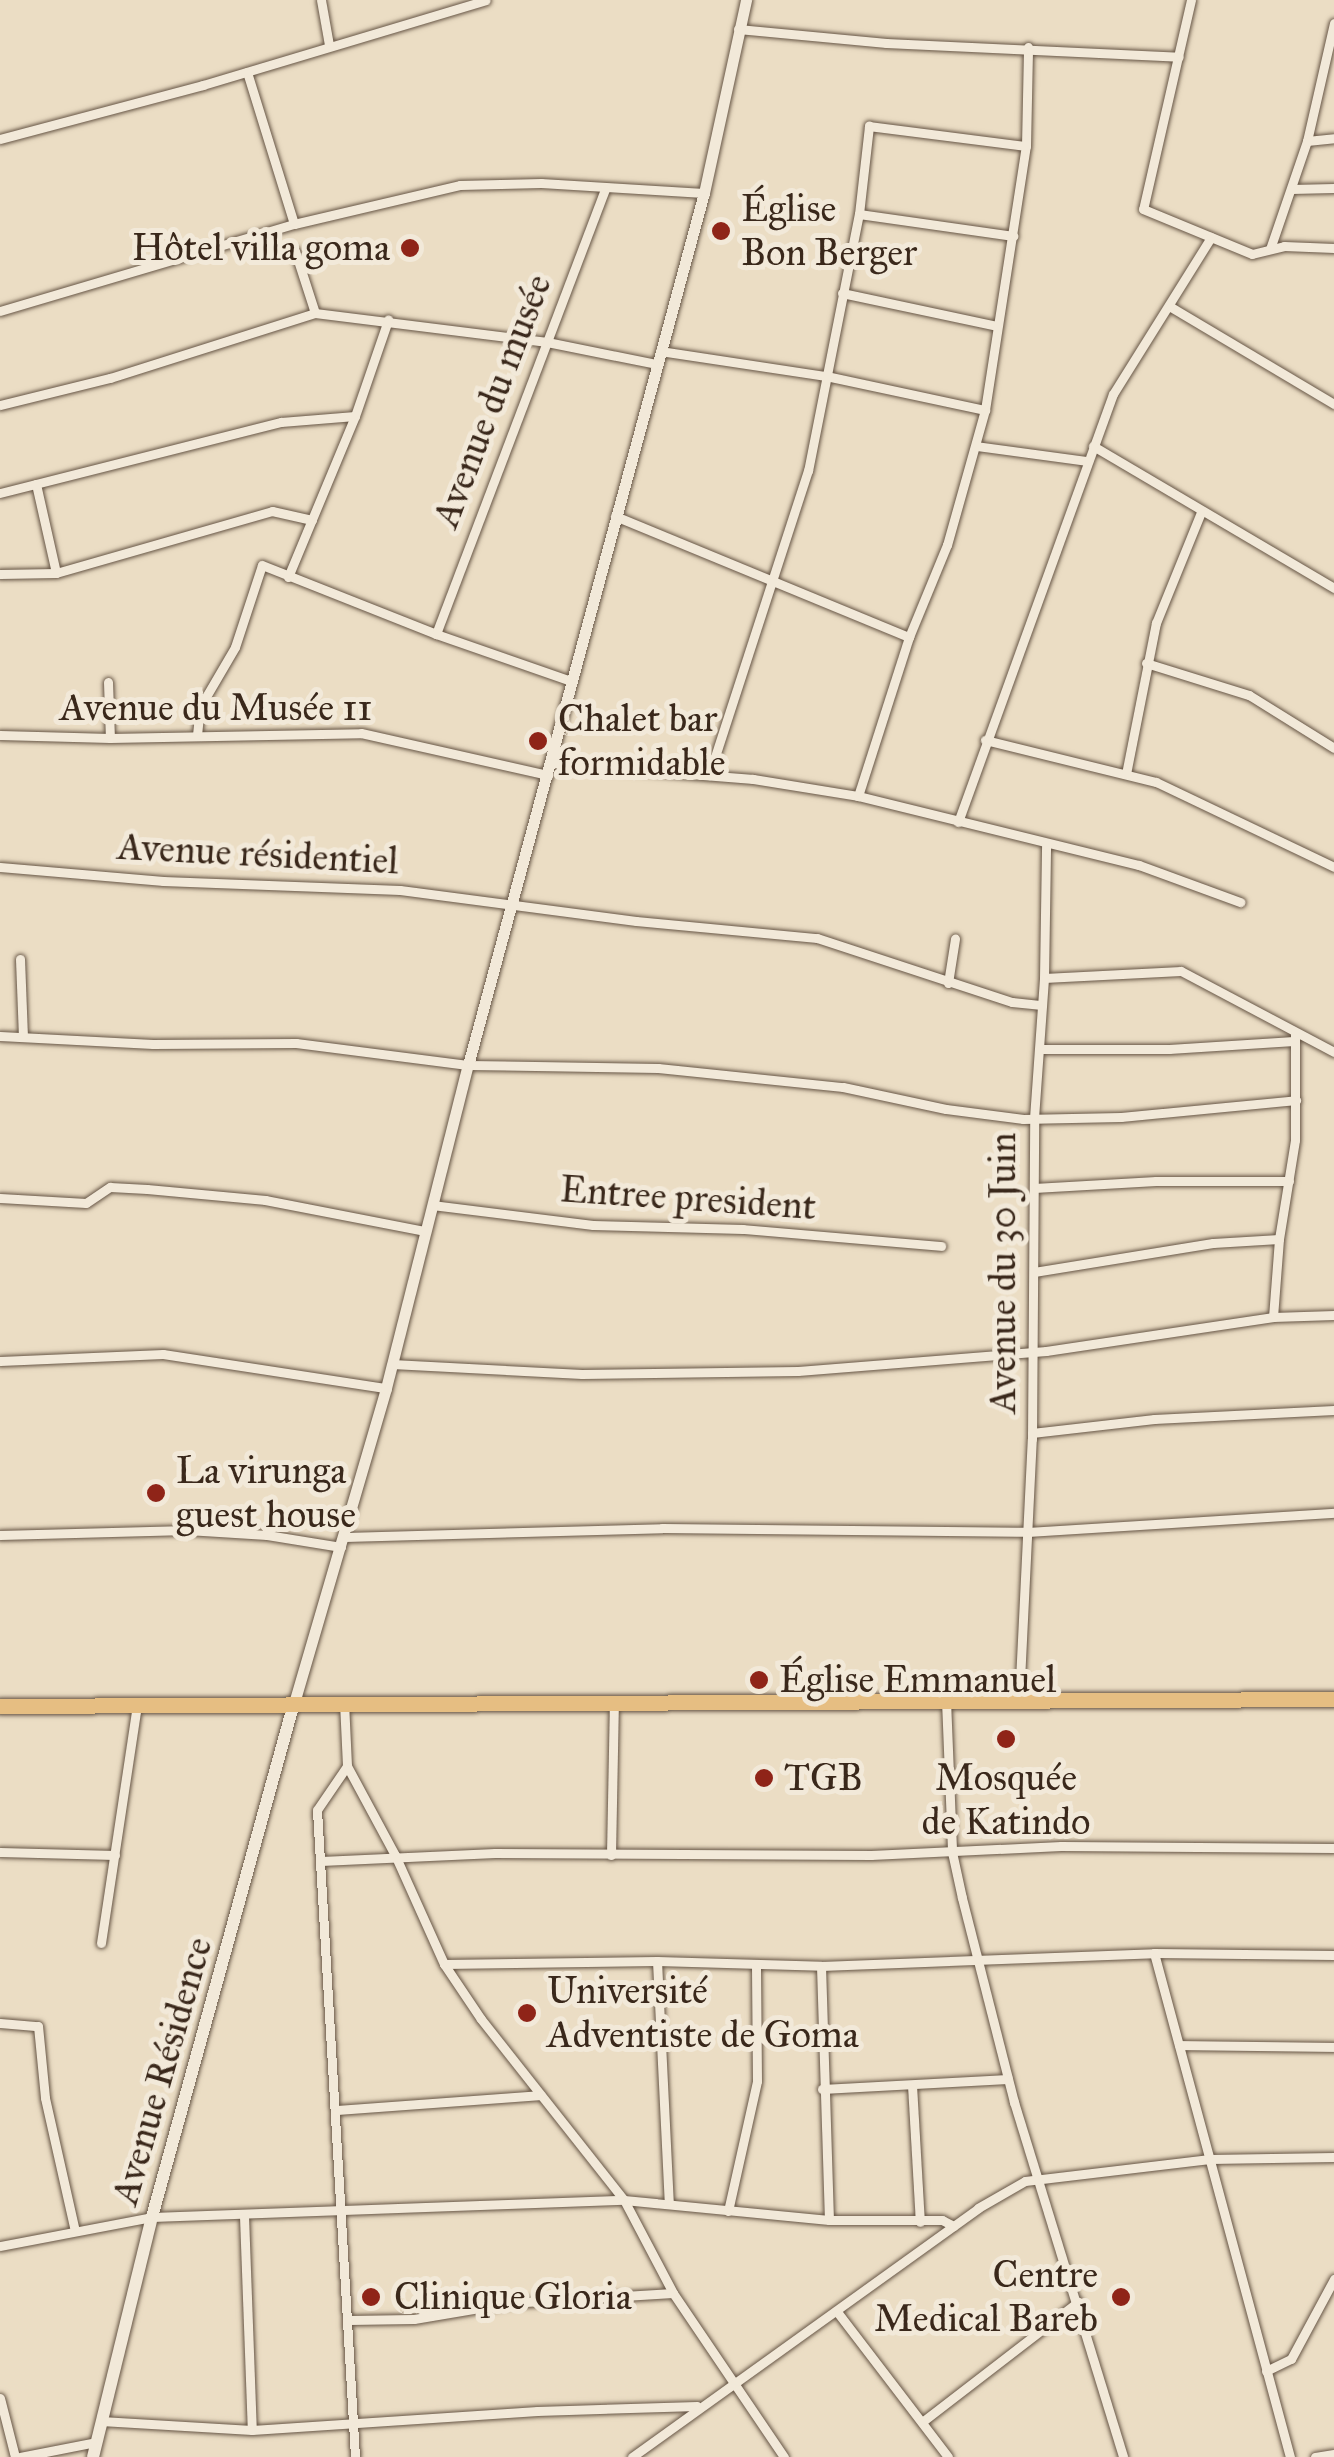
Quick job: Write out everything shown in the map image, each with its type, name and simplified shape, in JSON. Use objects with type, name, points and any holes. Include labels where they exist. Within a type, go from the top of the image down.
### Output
[{"type":"highway","points":[[0,1706],[1334,1699]]},
{"type":"main road","name":"Avenue Résidence","points":[[93,2457],[152,2217],[294,1702]]},
{"type":"street","points":[[321,0],[329,45]]},
{"type":"street","points":[[0,139],[247,72],[486,0]]},
{"type":"street","points":[[294,1702],[386,1388],[468,1065],[704,193],[746,0]]},
{"type":"street","points":[[1191,0],[1142,206],[1252,254],[1298,246],[1332,250]]},
{"type":"street","points":[[1270,250],[1307,142],[1334,28]]},
{"type":"street","points":[[738,30],[886,43],[1178,56]]},
{"type":"street","points":[[858,796],[910,637],[936,580],[985,410],[1026,146],[1028,47]]},
{"type":"street","points":[[247,72],[294,224]]},
{"type":"street","points":[[709,775],[808,471],[859,214],[870,125],[1026,146]]},
{"type":"street","points":[[1307,142],[1334,138]]},
{"type":"street","points":[[0,310],[294,224],[460,186],[541,184],[704,193]]},
{"type":"street","points":[[1291,190],[1334,188]]},
{"type":"street","name":"Avenue du musée","points":[[436,634],[605,189]]},
{"type":"street","points":[[859,214],[1013,236]]},
{"type":"street","points":[[958,822],[1113,394],[1211,236]]},
{"type":"street","points":[[295,250],[316,313]]},
{"type":"street","points":[[842,293],[997,326]]},
{"type":"street","points":[[1168,306],[1334,404]]},
{"type":"street","points":[[0,405],[110,378],[316,313],[826,376],[985,410]]},
{"type":"street","points":[[288,577],[354,416],[388,320]]},
{"type":"street","points":[[0,494],[282,422],[354,416]]},
{"type":"street","points":[[976,446],[1088,462]]},
{"type":"street","points":[[1093,446],[1334,588]]},
{"type":"street","points":[[36,484],[56,574]]},
{"type":"street","points":[[0,574],[56,574],[272,511],[312,520]]},
{"type":"street","points":[[1126,774],[1146,663],[1170,583],[1201,512]]},
{"type":"street","points":[[616,516],[910,637]]},
{"type":"street","points":[[196,735],[200,707],[235,648],[260,567],[571,681]]},
{"type":"street","points":[[1146,663],[1249,695],[1334,748]]},
{"type":"street","points":[[108,682],[110,738]]},
{"type":"street","name":"Avenue du Musée 11","points":[[0,735],[110,738],[361,733],[550,769],[709,775],[858,796],[1152,869],[1240,902]]},
{"type":"street","points":[[985,740],[1126,774],[1189,795],[1334,866]]},
{"type":"street","name":"Avenue du 30 Juin","points":[[1020,1702],[1032,1433],[1034,1118],[1044,978],[1046,844]]},
{"type":"street","name":"Avenue résidentiel","points":[[0,867],[163,881],[400,890],[512,907],[818,938],[1012,1002],[1042,1004]]},
{"type":"street","points":[[948,983],[955,940]]},
{"type":"street","points":[[20,959],[23,1036]]},
{"type":"street","points":[[1044,978],[1180,971],[1294,1037],[1334,1052]]},
{"type":"street","points":[[0,1036],[153,1044],[296,1043],[468,1065],[708,1072],[843,1087],[946,1109],[1034,1118],[1121,1117],[1296,1100]]},
{"type":"street","points":[[1040,1049],[1168,1050],[1294,1037]]},
{"type":"street","points":[[1273,1318],[1296,1100],[1294,1037]]},
{"type":"street","points":[[1034,1188],[1156,1181],[1289,1181]]},
{"type":"street","points":[[0,1198],[86,1203],[110,1186],[265,1200],[424,1231]]},
{"type":"street","name":"Entree president","points":[[432,1205],[592,1225],[742,1229],[941,1246]]},
{"type":"street","points":[[1034,1272],[1213,1243],[1279,1239]]},
{"type":"street","points":[[392,1364],[582,1374],[798,1370],[1032,1352],[1273,1318],[1334,1315]]},
{"type":"street","points":[[0,1361],[163,1354],[386,1388]]},
{"type":"street","points":[[1032,1433],[1154,1419],[1334,1410]]},
{"type":"street","points":[[0,1536],[203,1530],[343,1542],[662,1528],[1028,1532],[1334,1512]]},
{"type":"street","points":[[946,1700],[952,1852],[1008,2078],[1124,2457]]},
{"type":"street","points":[[344,1702],[347,1766],[396,1855],[444,1964],[540,2095],[624,2200],[673,2294],[784,2457]]},
{"type":"street","points":[[610,1855],[614,1705]]},
{"type":"street","points":[[101,1942],[137,1706]]},
{"type":"street","points":[[347,1766],[318,1810],[355,2457]]},
{"type":"street","points":[[321,1860],[396,1855],[952,1852],[1061,1846],[1334,1848]]},
{"type":"street","points":[[0,1852],[115,1855]]},
{"type":"street","points":[[444,1964],[656,1961],[821,1966],[1154,1953],[1334,1955]]},
{"type":"street","points":[[1154,1953],[1290,2457]]},
{"type":"street","points":[[656,1961],[669,2203]]},
{"type":"street","points":[[728,2211],[757,2082],[756,1964]]},
{"type":"street","points":[[821,1966],[829,2220]]},
{"type":"street","points":[[0,2022],[38,2026],[48,2116],[75,2231]]},
{"type":"street","points":[[1179,2045],[1334,2047]]},
{"type":"street","points":[[822,2089],[1008,2078]]},
{"type":"street","points":[[912,2085],[920,2222]]},
{"type":"street","points":[[338,2110],[540,2095]]},
{"type":"street","points":[[632,2457],[698,2406],[838,2312],[1000,2194],[1040,2176],[1210,2159],[1334,2157]]},
{"type":"street","points":[[0,2246],[152,2217],[624,2200],[829,2220],[942,2220],[954,2226]]},
{"type":"street","points":[[244,2216],[252,2430]]},
{"type":"street","points":[[1266,2371],[1291,2358],[1334,2279]]},
{"type":"street","points":[[348,2320],[414,2318],[509,2303],[673,2294]]},
{"type":"street","points":[[922,2422],[1078,2302]]},
{"type":"street","points":[[838,2312],[948,2457]]},
{"type":"street","points":[[0,2398],[18,2457],[96,2442]]},
{"type":"street","points":[[101,2421],[252,2430],[537,2411],[698,2406]]},
{"type":"street","points":[[643,2448],[651,2457]]},
{"type":"street","points":[[1315,2457],[1334,2454]]},
{"type":"place","name":"Église Bon Berger","points":[[721,231]]},
{"type":"place","name":"Hôtel villa goma","points":[[410,248]]},
{"type":"place","name":"Chalet bar formidable","points":[[538,741]]},
{"type":"place","name":"La virunga guest house","points":[[156,1493]]},
{"type":"place","name":"Église Emmanuel","points":[[759,1680]]},
{"type":"place","name":"Mosquée de Katindo","points":[[1006,1739]]},
{"type":"place","name":"TGB","points":[[764,1778]]},
{"type":"place","name":"Université Adventiste de Goma","points":[[527,2013]]},
{"type":"place","name":"Clinique Gloria","points":[[371,2297]]},
{"type":"place","name":"Centre Medical Bareb","points":[[1121,2297]]}]
